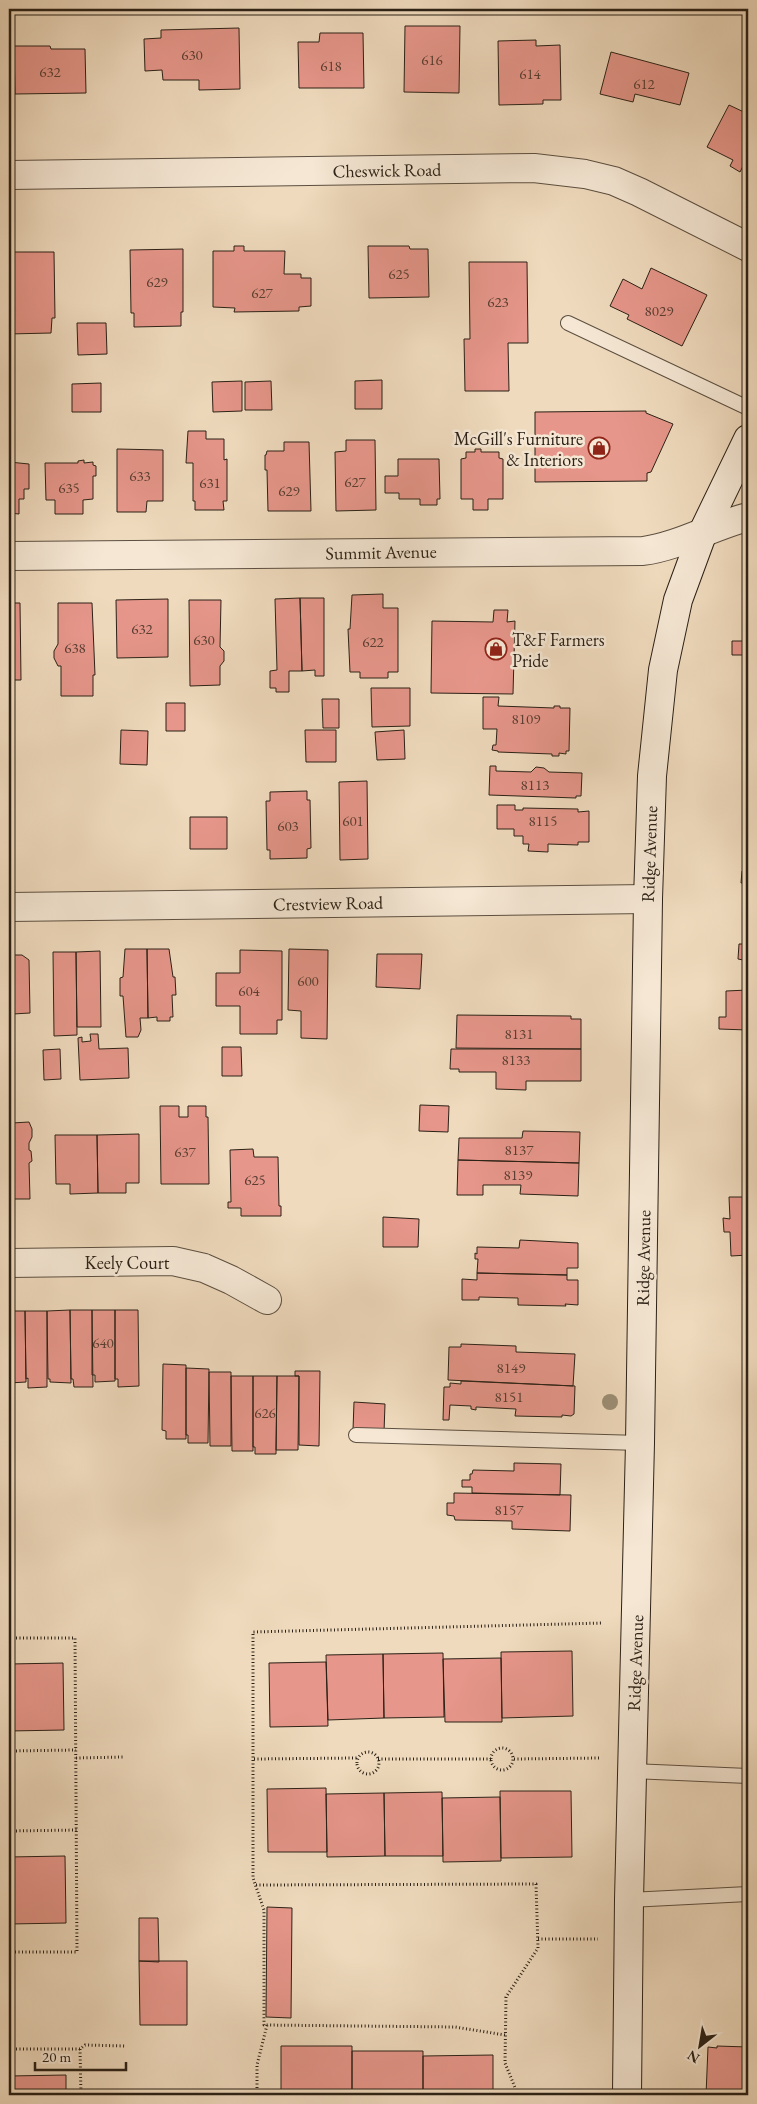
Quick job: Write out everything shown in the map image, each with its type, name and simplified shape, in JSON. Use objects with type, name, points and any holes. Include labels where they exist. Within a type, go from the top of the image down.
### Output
[{"type":"street","name":"Cheswick Road","points":[[9,175],[534,168],[558,170],[614,181],[748,247]]},
{"type":"street","name":"Ridge Avenue","points":[[626,2095],[640,1443],[648,899],[652,776],[663,670],[669,634],[678,600],[703,532],[748,439]]},
{"type":"street","name":"Summit Avenue","points":[[9,556],[644,551],[663,548],[748,517]]},
{"type":"street","name":"Crestview Road","points":[[9,907],[648,899]]},
{"type":"street","name":"Keely Court","points":[[9,1263],[173,1261],[204,1268],[231,1280],[267,1300]]},
{"type":"lane","points":[[568,324],[748,408]]},
{"type":"lane","points":[[356,1435],[640,1443]]},
{"type":"lane","points":[[632,1771],[748,1776]]},
{"type":"lane","points":[[629,1900],[748,1894]]},
{"type":"path","points":[[505,2035],[455,2027],[264,2025],[264,1910],[253,1878],[254,1632],[603,1623]]},
{"type":"path","points":[[9,1638],[75,1638],[78,1952],[9,1952]]},
{"type":"path","points":[[498,1748],[505,1748],[512,1752],[514,1759],[512,1766],[506,1771],[499,1770],[493,1766],[490,1760],[498,1748]]},
{"type":"path","points":[[9,1751],[76,1750]]},
{"type":"path","points":[[368,1751],[378,1759],[378,1766],[374,1772],[367,1774],[357,1766],[357,1758],[361,1753],[368,1751]]},
{"type":"path","points":[[76,1758],[123,1757]]},
{"type":"path","points":[[254,1759],[357,1758]]},
{"type":"path","points":[[514,1759],[601,1758]]},
{"type":"path","points":[[378,1759],[490,1760]]},
{"type":"path","points":[[9,1831],[77,1830]]},
{"type":"path","points":[[256,1885],[536,1884],[538,1948],[506,1997],[506,2063],[518,2095]]},
{"type":"path","points":[[538,1939],[598,1939]]},
{"type":"path","points":[[257,2095],[257,2065],[267,2025]]},
{"type":"path","points":[[9,2049],[80,2049],[85,2045],[125,2046]]},
{"type":"path","points":[[80,2049],[81,2095]]},
{"type":"building","points":[[490,9],[534,9],[534,14],[490,14]]},
{"type":"building","points":[[405,26],[460,26],[459,93],[404,92]]},
{"type":"building","points":[[239,28],[240,89],[199,90],[199,80],[163,80],[162,70],[145,71],[144,39],[161,38],[161,30]]},
{"type":"building","points":[[320,33],[363,33],[364,88],[299,88],[298,42],[319,42]]},
{"type":"building","points":[[536,40],[536,46],[560,45],[561,100],[543,100],[543,104],[499,105],[498,41]]},
{"type":"building","points":[[14,46],[50,46],[51,49],[85,49],[86,93],[15,94]]},
{"type":"building","points":[[611,52],[689,73],[680,105],[635,94],[633,102],[600,94]]},
{"type":"building","points":[[729,105],[748,114],[748,164],[745,162],[740,172],[730,166],[733,160],[707,147]]},
{"type":"building","points":[[234,246],[244,246],[244,251],[285,251],[284,274],[301,274],[301,278],[311,278],[311,306],[299,307],[299,311],[234,312],[235,308],[213,307],[213,251],[234,251]]},
{"type":"building","points":[[368,246],[409,246],[410,249],[428,249],[429,297],[369,298]]},
{"type":"building","points":[[183,249],[183,312],[181,312],[181,326],[134,327],[134,313],[131,313],[130,250]]},
{"type":"building","points":[[9,252],[54,252],[55,318],[52,318],[51,333],[9,334]]},
{"type":"building","points":[[469,262],[527,262],[528,343],[508,343],[509,391],[465,391],[464,339],[470,339]]},
{"type":"building","points":[[651,268],[707,295],[682,346],[627,319],[629,315],[610,306],[623,279],[642,289]]},
{"type":"building","points":[[77,323],[106,323],[107,354],[78,355]]},
{"type":"building","points":[[382,380],[382,409],[355,409],[355,381]]},
{"type":"building","points":[[242,381],[242,411],[213,412],[212,382]]},
{"type":"building","points":[[271,381],[272,410],[245,410],[245,382]]},
{"type":"building","points":[[101,383],[101,412],[72,412],[72,384]]},
{"type":"building","name":"McGill's Furniture & Interiors","points":[[646,411],[646,413],[673,424],[651,472],[647,473],[647,481],[535,482],[535,412]]},
{"type":"building","points":[[188,431],[206,431],[206,439],[224,439],[224,460],[227,459],[227,501],[223,501],[224,510],[195,510],[195,501],[193,501],[193,463],[186,463]]},
{"type":"building","points":[[346,440],[375,440],[376,510],[336,511],[335,452],[346,451]]},
{"type":"building","points":[[284,442],[309,442],[311,511],[268,511],[265,455],[267,451],[284,451]]},
{"type":"building","points":[[117,449],[163,450],[163,501],[147,501],[146,512],[117,512]]},
{"type":"building","points":[[475,449],[481,449],[481,452],[499,452],[499,458],[503,459],[503,499],[488,499],[488,510],[473,510],[473,499],[461,499],[461,459],[466,458],[466,452],[475,452]]},
{"type":"building","points":[[398,459],[439,459],[440,499],[437,499],[437,505],[420,505],[420,499],[399,499],[399,493],[385,493],[385,476],[398,476]]},
{"type":"building","points":[[84,460],[84,463],[93,462],[93,465],[96,466],[96,476],[93,476],[93,499],[83,500],[83,514],[55,514],[55,500],[46,500],[45,463],[78,463],[78,461]]},
{"type":"building","points":[[9,462],[29,464],[29,489],[24,489],[24,499],[19,499],[19,514],[9,513]]},
{"type":"building","points":[[383,594],[383,608],[398,608],[398,672],[388,672],[388,678],[360,678],[360,672],[350,672],[348,629],[350,629],[352,595]]},
{"type":"building","points":[[300,598],[324,598],[324,676],[315,676],[315,670],[302,671]]},
{"type":"building","points":[[300,598],[302,671],[289,671],[289,692],[276,692],[276,688],[270,688],[270,671],[277,670],[275,599]]},
{"type":"building","points":[[168,599],[168,657],[117,658],[116,600]]},
{"type":"building","points":[[189,600],[221,600],[220,647],[224,651],[224,661],[220,666],[220,685],[190,686]]},
{"type":"building","points":[[9,603],[20,603],[21,680],[9,680]]},
{"type":"building","points":[[58,603],[92,603],[95,675],[93,675],[93,696],[61,696],[61,666],[58,666],[54,658],[54,651],[58,644]]},
{"type":"building","points":[[494,610],[508,610],[507,622],[515,621],[513,694],[431,693],[432,621],[493,622]]},
{"type":"building","points":[[732,641],[748,641],[748,655],[732,655]]},
{"type":"building","points":[[371,688],[410,688],[410,726],[372,727]]},
{"type":"building","points":[[483,697],[499,697],[498,706],[554,708],[554,706],[560,706],[560,708],[570,708],[569,751],[566,751],[566,754],[559,753],[559,756],[552,756],[552,754],[498,752],[492,750],[493,745],[496,745],[497,729],[483,729]]},
{"type":"building","points":[[322,699],[339,699],[339,728],[323,728]]},
{"type":"building","points":[[166,703],[185,703],[185,731],[166,731]]},
{"type":"building","points":[[121,730],[148,731],[147,765],[120,764]]},
{"type":"building","points":[[305,730],[336,730],[336,762],[306,762]]},
{"type":"building","points":[[404,730],[405,759],[377,760],[375,732]]},
{"type":"building","points":[[490,766],[496,766],[496,771],[531,772],[536,767],[544,768],[549,772],[582,773],[581,796],[576,796],[576,798],[489,795]]},
{"type":"building","points":[[367,781],[368,859],[340,860],[339,782]]},
{"type":"building","points":[[307,791],[307,800],[310,800],[311,848],[307,849],[307,858],[270,859],[270,850],[267,850],[266,801],[270,801],[270,792]]},
{"type":"building","points":[[497,805],[515,805],[515,810],[523,810],[523,808],[589,811],[589,842],[578,842],[578,845],[548,844],[548,852],[528,851],[529,844],[523,844],[523,836],[514,836],[514,829],[497,829]]},
{"type":"building","points":[[190,817],[227,817],[227,849],[190,849]]},
{"type":"building","points":[[747,852],[748,902],[746,902],[746,883],[741,883],[742,871],[746,871]]},
{"type":"building","points":[[743,929],[748,930],[748,975],[743,975],[743,960],[738,959],[739,944],[743,944]]},
{"type":"building","points":[[125,949],[147,949],[148,1018],[140,1018],[141,1030],[138,1037],[126,1037],[123,996],[120,996],[120,978],[123,977]]},
{"type":"building","points":[[147,949],[169,949],[173,977],[175,977],[176,995],[172,995],[173,1017],[170,1017],[170,1021],[157,1021],[157,1017],[148,1018]]},
{"type":"building","points":[[289,949],[328,950],[327,1039],[301,1038],[301,1011],[288,1010]]},
{"type":"building","points":[[240,950],[282,951],[282,1020],[277,1020],[277,1034],[240,1034],[240,1006],[216,1006],[216,973],[240,973]]},
{"type":"building","points":[[100,951],[101,1027],[77,1027],[76,952]]},
{"type":"building","points":[[53,952],[76,952],[77,1035],[54,1036]]},
{"type":"building","points":[[377,954],[422,954],[420,989],[376,987]]},
{"type":"building","points":[[9,955],[22,955],[29,960],[30,1013],[13,1014],[13,1025],[9,1026]]},
{"type":"building","points":[[748,990],[748,1030],[719,1029],[719,1017],[726,1017],[726,991]]},
{"type":"building","points":[[457,1015],[571,1016],[571,1019],[581,1019],[581,1049],[456,1048]]},
{"type":"building","points":[[90,1034],[98,1034],[99,1049],[128,1048],[129,1078],[80,1080],[78,1038],[82,1037],[82,1042],[91,1041]]},
{"type":"building","points":[[222,1047],[241,1047],[242,1076],[222,1076]]},
{"type":"building","points":[[60,1049],[61,1079],[44,1080],[43,1050]]},
{"type":"building","points":[[451,1049],[581,1049],[581,1081],[526,1081],[526,1090],[496,1089],[496,1072],[459,1072],[459,1069],[450,1069]]},
{"type":"building","points":[[745,1093],[748,1094],[748,1125],[747,1125]]},
{"type":"building","points":[[420,1105],[449,1106],[448,1132],[419,1131]]},
{"type":"building","points":[[160,1106],[179,1106],[179,1117],[188,1117],[188,1106],[206,1106],[206,1117],[208,1117],[209,1184],[161,1184]]},
{"type":"building","points":[[29,1122],[32,1129],[32,1137],[29,1143],[32,1161],[29,1163],[30,1199],[9,1199],[9,1142],[11,1143],[9,1130],[12,1123]]},
{"type":"building","points":[[523,1131],[580,1132],[579,1163],[458,1160],[459,1138],[522,1138]]},
{"type":"building","points":[[139,1134],[139,1183],[126,1183],[126,1193],[98,1193],[97,1135]]},
{"type":"building","points":[[55,1135],[97,1135],[98,1193],[70,1194],[70,1184],[56,1184]]},
{"type":"building","points":[[253,1149],[254,1157],[278,1157],[281,1216],[241,1216],[241,1208],[228,1208],[228,1202],[231,1202],[230,1150]]},
{"type":"building","points":[[458,1160],[579,1163],[578,1196],[520,1194],[521,1185],[483,1185],[483,1195],[457,1195]]},
{"type":"building","points":[[729,1197],[748,1197],[748,1255],[731,1256],[730,1232],[724,1232],[723,1218],[730,1219]]},
{"type":"building","points":[[383,1217],[419,1219],[418,1247],[383,1247]]},
{"type":"building","points":[[520,1240],[578,1243],[578,1268],[567,1268],[567,1275],[477,1273],[478,1259],[475,1259],[475,1253],[477,1254],[477,1247],[519,1248]]},
{"type":"building","points":[[477,1273],[567,1275],[567,1280],[578,1280],[578,1305],[518,1305],[518,1298],[479,1297],[479,1300],[462,1300],[462,1279],[477,1280]]},
{"type":"building","points":[[70,1310],[92,1310],[93,1387],[74,1387],[73,1379],[71,1379]]},
{"type":"building","points":[[70,1310],[71,1383],[50,1382],[50,1379],[48,1379],[47,1311]]},
{"type":"building","points":[[92,1310],[115,1310],[115,1381],[95,1382],[95,1375],[92,1375]]},
{"type":"building","points":[[115,1310],[138,1310],[139,1386],[118,1387],[118,1379],[115,1379]]},
{"type":"building","points":[[9,1311],[25,1311],[26,1382],[9,1383]]},
{"type":"building","points":[[25,1311],[47,1311],[47,1387],[28,1388],[28,1378],[26,1379]]},
{"type":"building","points":[[461,1344],[516,1346],[516,1352],[575,1354],[573,1386],[448,1380],[449,1347],[461,1347]]},
{"type":"building","points":[[163,1364],[186,1365],[186,1439],[166,1439],[166,1431],[162,1430]]},
{"type":"building","points":[[186,1368],[209,1369],[208,1443],[188,1443],[188,1435],[186,1435]]},
{"type":"building","points":[[295,1371],[320,1371],[319,1446],[299,1445],[299,1376],[295,1376]]},
{"type":"building","points":[[209,1372],[231,1372],[231,1446],[210,1446]]},
{"type":"building","points":[[231,1376],[253,1376],[253,1451],[232,1451]]},
{"type":"building","points":[[253,1376],[277,1376],[276,1454],[255,1454],[255,1447],[253,1447]]},
{"type":"building","points":[[277,1376],[299,1376],[298,1450],[276,1450]]},
{"type":"building","points":[[461,1381],[575,1386],[574,1414],[571,1416],[562,1415],[562,1417],[515,1416],[516,1409],[476,1407],[476,1410],[471,1409],[471,1406],[450,1405],[449,1420],[443,1420],[444,1387],[450,1387],[450,1383],[461,1384]]},
{"type":"building","points":[[354,1402],[385,1404],[384,1432],[353,1430]]},
{"type":"building","points":[[514,1463],[561,1464],[560,1495],[472,1493],[472,1487],[462,1487],[462,1480],[470,1480],[470,1474],[472,1474],[473,1470],[514,1471]]},
{"type":"building","points":[[454,1493],[571,1495],[570,1531],[512,1529],[512,1521],[455,1520],[454,1516],[447,1515],[447,1503],[454,1503]]},
{"type":"building","points":[[572,1651],[573,1716],[502,1718],[501,1652]]},
{"type":"building","points":[[443,1653],[444,1717],[384,1718],[383,1654]]},
{"type":"building","points":[[383,1654],[384,1718],[328,1720],[326,1655]]},
{"type":"building","points":[[501,1658],[502,1722],[445,1722],[443,1659]]},
{"type":"building","points":[[326,1662],[328,1726],[270,1727],[269,1663]]},
{"type":"building","points":[[63,1663],[64,1730],[9,1731],[9,1664]]},
{"type":"building","points":[[326,1788],[327,1852],[268,1852],[267,1789]]},
{"type":"building","points":[[500,1791],[571,1791],[572,1857],[501,1858]]},
{"type":"building","points":[[442,1792],[443,1856],[385,1856],[384,1793]]},
{"type":"building","points":[[384,1793],[385,1856],[327,1857],[326,1794]]},
{"type":"building","points":[[500,1797],[501,1861],[443,1862],[442,1798]]},
{"type":"building","points":[[65,1856],[66,1923],[9,1924],[9,1857]]},
{"type":"building","points":[[267,1907],[292,1908],[291,2018],[266,2017]]},
{"type":"building","points":[[139,1918],[158,1918],[159,1962],[139,1961]]},
{"type":"building","points":[[139,1961],[187,1961],[187,2025],[140,2025]]},
{"type":"building","points":[[281,2046],[352,2046],[352,2095],[281,2095]]},
{"type":"building","points":[[717,2046],[748,2047],[748,2095],[706,2095],[708,2047],[717,2048]]},
{"type":"building","points":[[352,2051],[423,2051],[423,2095],[352,2095]]},
{"type":"building","points":[[493,2055],[493,2095],[423,2095],[423,2056]]},
{"type":"building","points":[[66,2075],[66,2095],[9,2095],[9,2076]]},
{"type":"place","name":"McGill's Furniture & Interiors","points":[[599,448]]},
{"type":"place","name":"T&F Farmers Pride","points":[[496,649]]}]
